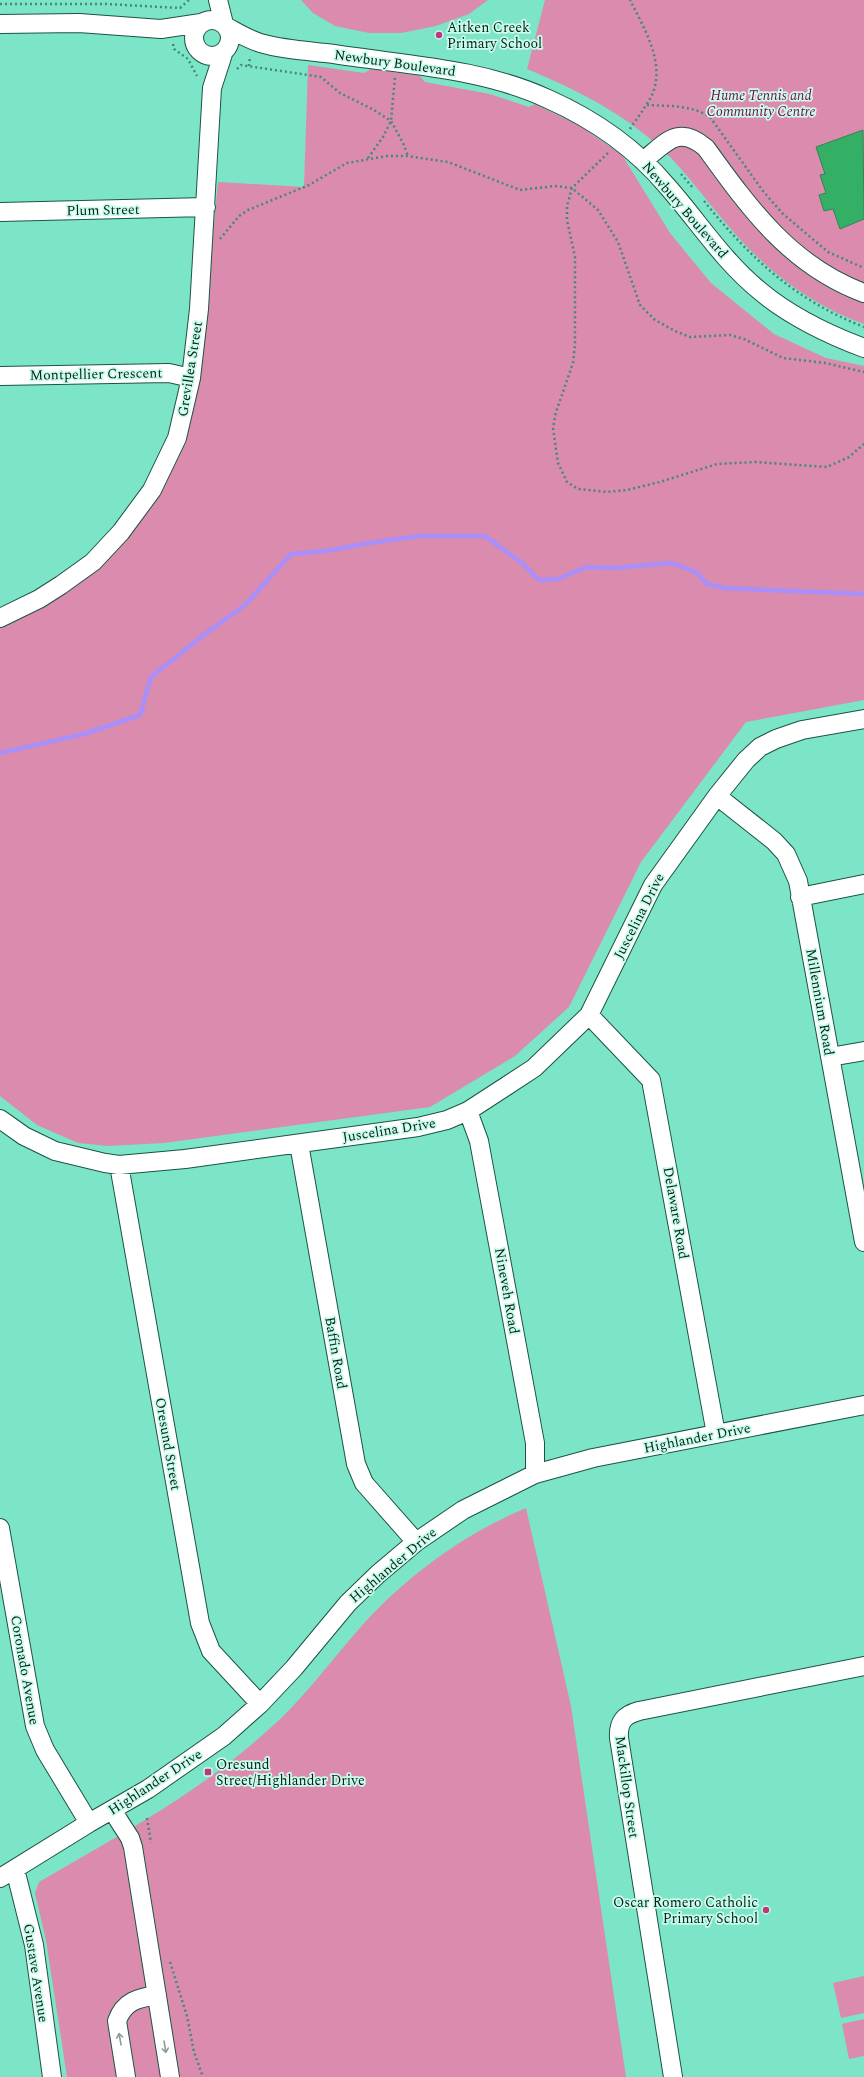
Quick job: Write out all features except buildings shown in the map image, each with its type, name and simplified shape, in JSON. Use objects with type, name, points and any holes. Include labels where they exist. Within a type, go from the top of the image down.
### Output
[{"type":"street","points":[[200,52],[193,38],[194,32],[203,22],[212,0]]},
{"type":"street","points":[[160,29],[181,38],[200,52],[214,56],[225,50],[230,38],[218,0]]},
{"type":"street","points":[[0,24],[79,23],[160,29],[214,19],[225,25]]},
{"type":"street","name":"Newbury Boulevard","points":[[225,25],[263,44]]},
{"type":"street","name":"Newbury Boulevard","points":[[225,50],[263,44],[396,63],[466,74],[510,85],[547,98],[588,120],[620,141],[643,161],[666,185],[707,237],[733,266],[761,292],[795,316],[831,336],[864,348]]},
{"type":"street","name":"Grevillea Street","points":[[0,618],[39,599],[93,562],[122,532],[152,490],[167,462],[185,412],[191,378],[203,261],[212,88],[225,50]]},
{"type":"street","name":"Grevillea Street","points":[[200,52],[212,88]]},
{"type":"street","points":[[643,161],[673,138],[681,136],[698,141],[706,148],[750,208],[776,237],[830,278],[864,293]]},
{"type":"street","name":"Plum Street","points":[[0,212],[206,208]]},
{"type":"street","name":"Montpellier Crescent","points":[[0,376],[169,373],[191,378]]},
{"type":"street","name":"Juscelina Drive","points":[[0,1119],[24,1136],[55,1151],[106,1163],[119,1164],[185,1159],[299,1144],[418,1127],[447,1120],[468,1110],[534,1068],[589,1015],[653,885],[717,796],[746,760],[760,747],[776,739],[802,730],[864,719]]},
{"type":"street","name":"Millennium Road","points":[[717,796],[774,841],[786,854],[793,868],[800,897],[862,1219],[864,1242]]},
{"type":"street","points":[[800,897],[864,884]]},
{"type":"street","name":"Delaware Road","points":[[589,1015],[651,1080],[716,1434]]},
{"type":"street","points":[[830,1057],[864,1051]]},
{"type":"street","name":"Nineveh Road","points":[[468,1110],[479,1141],[534,1435],[535,1474]]},
{"type":"street","name":"Baffin Road","points":[[299,1144],[356,1464],[364,1483],[416,1542]]},
{"type":"street","name":"Oresund Street","points":[[119,1164],[200,1623],[211,1650],[260,1704]]},
{"type":"street","name":"Highlander Drive","points":[[0,1878],[89,1823],[148,1789],[224,1736],[260,1704],[294,1668],[348,1603],[416,1542],[463,1510],[535,1474],[593,1458],[864,1405]]},
{"type":"street","name":"Coronado Avenue","points":[[0,1528],[35,1726],[44,1750],[89,1823]]},
{"type":"street","name":"Mackillop Street","points":[[673,2077],[619,1738],[620,1723],[626,1716],[639,1711],[864,1666]]},
{"type":"street","points":[[112,1810],[130,1838],[133,1847],[170,2077]]},
{"type":"street","name":"Gustave Avenue","points":[[16,1869],[34,1945],[52,2077]]},
{"type":"street","points":[[126,2077],[117,2020],[119,2014],[124,2006],[132,2001],[157,1995]]},
{"type":"path","points":[[0,4],[99,4],[180,8],[189,0]]},
{"type":"path","points":[[630,0],[647,33],[656,65],[656,81],[647,105],[620,141],[572,188],[567,206],[567,220],[575,257],[575,346],[573,363],[556,412],[553,428],[558,463],[562,474],[572,487],[588,491],[627,490],[717,464],[755,462],[827,467],[849,457],[864,444]]},
{"type":"path","points":[[368,158],[383,137],[391,121],[396,63]]},
{"type":"path","points":[[647,105],[686,107],[703,112],[710,117],[763,191],[782,213],[828,252],[864,268]]},
{"type":"path","points":[[217,244],[239,216],[248,210],[309,185],[347,163],[368,158],[408,156],[442,161],[520,190],[555,186],[572,188],[588,200],[602,216],[618,242],[640,304],[655,320],[690,337],[730,335],[744,339],[783,358],[825,364],[864,372]]},
{"type":"path","points":[[147,1818],[152,1849]]},
{"type":"path","points":[[169,1959],[187,2016],[194,2052],[203,2077]]},
{"type":"green space","points":[[301,0],[488,0],[469,14],[436,26],[401,33],[369,33],[335,26],[313,13]]},
{"type":"green space","name":"Hume Tennis and Community Centre","points":[[545,0],[864,0],[864,324],[826,307],[791,285],[774,272],[730,228],[673,160],[641,131],[586,96],[527,69]]},
{"type":"green space","points":[[308,65],[364,73],[371,69],[420,76],[425,82],[490,94],[529,107],[535,104],[580,126],[622,155],[670,233],[711,283],[774,334],[826,358],[864,366],[864,700],[746,722],[641,862],[569,1007],[515,1056],[430,1107],[164,1143],[108,1146],[78,1143],[37,1125],[0,1096],[0,623],[46,601],[164,478],[208,291],[218,182],[304,187]]},
{"type":"green space","points":[[526,1508],[571,1706],[626,2077],[67,2077],[46,1940],[35,1893],[39,1882],[128,1830],[186,1794],[214,1774],[280,1719],[303,1695],[359,1629],[415,1575],[457,1544],[502,1519]]},
{"type":"green space","points":[[864,1976],[864,2013],[841,2018],[833,1983]]},
{"type":"green space","points":[[864,2019],[864,2056],[849,2059],[842,2024]]},
{"type":"waterway","points":[[0,753],[84,734],[140,715],[151,677],[205,634],[245,605],[291,554],[326,551],[419,536],[485,536],[522,563],[539,580],[558,579],[587,567],[615,568],[672,563],[696,572],[707,584],[724,588],[864,594]]},
{"type":"place","name":"Aitken Creek Primary School","points":[[439,35]]},
{"type":"place","name":"Oresund Street/Highlander Drive","points":[[208,1772]]},
{"type":"place","name":"Oscar Romero Catholic Primary School","points":[[766,1910]]}]
